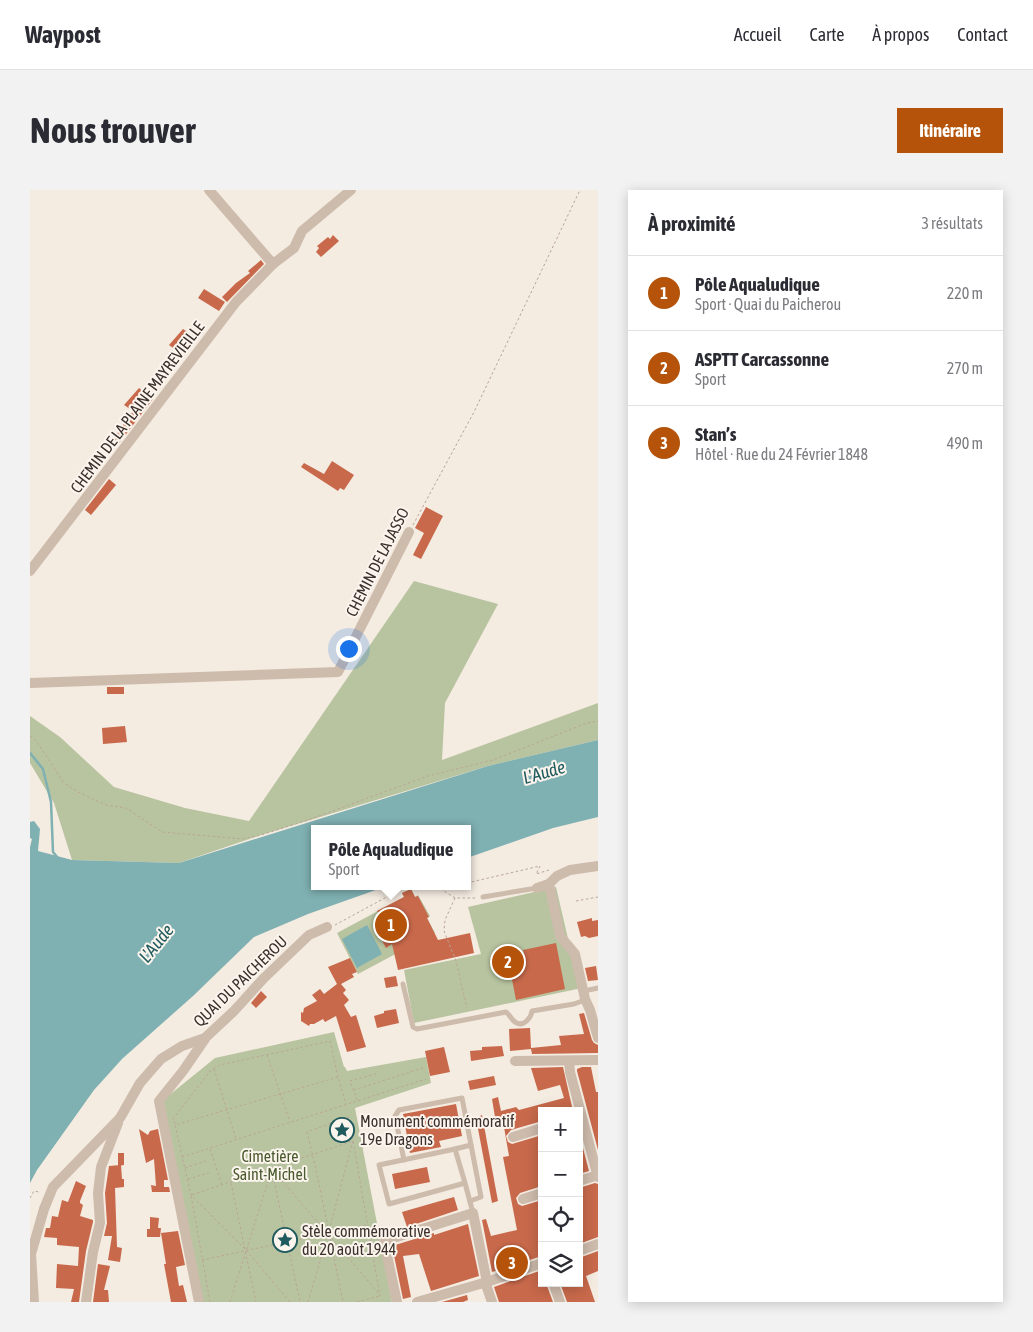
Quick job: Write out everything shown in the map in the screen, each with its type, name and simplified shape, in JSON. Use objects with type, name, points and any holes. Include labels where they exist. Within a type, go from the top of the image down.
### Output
[{"type":"street","points":[[209,190],[273,264]]},
{"type":"street","name":"CHEMIN DE LA PLAINE MAYREVIEILLE","points":[[30,571],[236,302],[273,264],[294,248],[302,231],[351,190]]},
{"type":"street","name":"CHEMIN DE LA JASSO","points":[[30,683],[338,672],[409,532]]},
{"type":"street","points":[[537,888],[549,884],[557,876],[570,870],[598,866]]},
{"type":"street","points":[[549,884],[560,936],[575,954],[584,995],[598,1038]]},
{"type":"street","name":"QUAI DU PAICHEROU","points":[[34,1302],[31,1254],[53,1187],[120,1118],[140,1083],[161,1060],[182,1046],[205,1038],[234,1011],[263,978],[309,936],[328,928]]},
{"type":"street","points":[[199,1302],[159,1100],[183,1071],[205,1038]]},
{"type":"street","points":[[515,1061],[598,1060]]},
{"type":"street","points":[[569,1061],[578,1107]]},
{"type":"street","points":[[86,1302],[93,1252],[100,1223],[98,1193],[101,1167],[120,1118]]},
{"type":"street","points":[[583,1126],[598,1176],[583,1180]]},
{"type":"street","points":[[513,1137],[538,1129]]},
{"type":"street","points":[[83,1157],[90,1156],[99,1160],[101,1167]]},
{"type":"street","points":[[523,1199],[538,1194]]},
{"type":"street","points":[[397,1302],[384,1240],[473,1213],[490,1302]]},
{"type":"street","points":[[583,1250],[598,1244]]},
{"type":"street","points":[[418,1302],[538,1264]]},
{"type":"street","points":[[554,1287],[560,1302]]},
{"type":"lane","points":[[483,898],[537,888]]},
{"type":"lane","points":[[403,984],[410,1018],[413,1027],[417,1029],[506,1012],[515,1022],[520,1024],[531,1018],[532,1011],[574,1004],[584,995],[598,988]]},
{"type":"lane","points":[[404,1160],[395,1116],[399,1110],[462,1098],[481,1197],[470,1201]]},
{"type":"lane","points":[[465,1183],[389,1204],[379,1165],[471,1145]]},
{"type":"lane","points":[[455,1149],[473,1213]]},
{"type":"path","name":"CHEMIN DE LA JASSO","points":[[409,532],[474,412],[580,190]]},
{"type":"path","points":[[30,736],[37,742],[64,783],[78,792],[106,805],[126,808],[162,832],[193,833],[244,839],[308,820],[428,776],[493,760],[587,723],[598,721]]},
{"type":"path","points":[[471,882],[540,866],[536,874],[549,870]]},
{"type":"path","points":[[328,928],[339,924],[401,890]]},
{"type":"path","points":[[442,890],[455,898],[483,898]]},
{"type":"path","points":[[576,901],[598,897]]},
{"type":"path","points":[[455,898],[445,920],[444,931],[456,961],[466,1008]]},
{"type":"path","points":[[210,1302],[191,1195],[172,1119],[211,1070],[220,1065],[330,1041],[346,1104]]},
{"type":"path","points":[[267,1054],[290,1122]]},
{"type":"path","points":[[214,1068],[236,1140]]},
{"type":"path","points":[[354,1090],[423,1068]]},
{"type":"path","points":[[358,1101],[350,1081],[378,1072]]},
{"type":"path","points":[[175,1125],[338,1077]]},
{"type":"path","points":[[182,1157],[426,1079]]},
{"type":"path","points":[[343,1302],[307,1132],[348,1117],[380,1296]]},
{"type":"path","points":[[191,1195],[352,1141]]},
{"type":"path","points":[[308,1302],[352,1141]]},
{"type":"path","points":[[210,1148],[222,1185]]},
{"type":"path","points":[[185,1168],[206,1161]]},
{"type":"path","points":[[272,1169],[380,1296]]},
{"type":"path","points":[[272,1169],[300,1302]]},
{"type":"path","points":[[230,1302],[272,1169]]},
{"type":"path","points":[[187,1180],[209,1173]]},
{"type":"path","points":[[231,1183],[256,1302]]},
{"type":"path","points":[[191,1195],[246,1250],[290,1302]]},
{"type":"path","points":[[202,1260],[367,1225]]},
{"type":"path","points":[[357,1302],[380,1296]]},
{"type":"green space","points":[[414,581],[498,604],[445,703],[442,760],[598,703],[598,740],[488,766],[261,835],[179,863],[72,860],[54,803],[30,763],[30,716],[60,737],[114,787],[185,808],[249,821]]},
{"type":"green space","points":[[556,887],[582,988],[414,1023],[404,970],[481,954],[468,907]]},
{"type":"green space","points":[[412,890],[415,897],[418,895],[430,916],[427,918],[435,933],[358,974],[337,933],[404,897],[402,893]]},
{"type":"green space","name":"Cimetière Saint-Michel","points":[[334,1032],[344,1067],[347,1071],[426,1057],[431,1083],[355,1108],[392,1302],[202,1302],[162,1101],[215,1058]]},
{"type":"water","name":"L'Aude","points":[[598,740],[598,817],[553,828],[471,857],[471,825],[311,825],[311,890],[376,890],[308,914],[254,937],[193,996],[122,1059],[94,1090],[37,1170],[30,1183],[30,847],[32,839],[30,838],[30,822],[34,821],[40,829],[38,851],[72,860],[179,863],[488,766]]},
{"type":"water","points":[[367,925],[382,954],[357,968],[342,939]]},
{"type":"building","points":[[333,235],[339,241],[321,257],[316,252],[319,248],[317,246],[328,237],[330,239]]},
{"type":"building","points":[[261,260],[264,264],[227,302],[222,297],[236,283],[250,273],[248,271]]},
{"type":"building","points":[[204,289],[225,302],[219,311],[198,298]]},
{"type":"building","points":[[183,329],[193,336],[180,353],[169,345]]},
{"type":"building","points":[[139,388],[153,399],[117,446],[111,442],[133,411],[124,405]]},
{"type":"building","points":[[332,461],[354,475],[344,490],[340,488],[338,491],[301,467],[304,463],[324,474]]},
{"type":"building","points":[[109,479],[116,485],[91,515],[85,510]]},
{"type":"building","points":[[426,507],[443,516],[421,559],[413,555],[424,533],[415,528]]},
{"type":"building","points":[[107,687],[124,687],[124,694],[107,694]]},
{"type":"building","points":[[125,726],[127,742],[103,744],[102,728]]},
{"type":"building","points":[[412,890],[415,897],[418,896],[438,940],[470,933],[474,953],[398,970],[392,944],[386,948],[376,929],[384,924],[377,911],[404,897],[402,893]]},
{"type":"building","points":[[592,918],[592,921],[598,920],[598,936],[581,937],[577,922]]},
{"type":"building","points":[[556,943],[565,989],[516,1000],[510,969],[526,966],[523,950]]},
{"type":"building","points":[[350,958],[357,972],[352,974],[354,977],[341,984],[346,990],[343,993],[349,1000],[344,1005],[351,1017],[356,1015],[366,1047],[347,1052],[336,1016],[325,1022],[323,1019],[309,1026],[301,1021],[301,1012],[303,1013],[304,1008],[317,1001],[312,995],[320,989],[324,994],[337,984],[328,967]]},
{"type":"building","points":[[596,966],[598,980],[588,981],[585,968]]},
{"type":"building","points":[[396,976],[398,986],[386,988],[384,978]]},
{"type":"building","points":[[261,991],[267,997],[256,1008],[251,1003]]},
{"type":"building","points":[[396,1009],[399,1023],[377,1028],[374,1016],[384,1013],[384,1011]]},
{"type":"building","points":[[584,1013],[592,1040],[598,1045],[598,1053],[532,1054],[531,1049],[510,1051],[509,1029],[530,1028],[531,1048],[561,1045],[559,1036],[584,1034],[579,1014]]},
{"type":"building","points":[[502,1046],[504,1056],[471,1061],[470,1051],[482,1050],[482,1047]]},
{"type":"building","points":[[444,1047],[450,1072],[430,1076],[425,1051]]},
{"type":"building","points":[[563,1067],[572,1107],[538,1107],[538,1122],[511,1130],[506,1136],[508,1142],[512,1144],[538,1136],[538,1187],[520,1193],[516,1198],[518,1204],[522,1206],[538,1201],[538,1257],[492,1272],[482,1220],[486,1219],[491,1236],[517,1230],[503,1157],[509,1156],[504,1127],[497,1129],[492,1099],[498,1097],[501,1111],[516,1107],[519,1110],[564,1098],[560,1085],[538,1091],[531,1068]]},
{"type":"building","points":[[591,1067],[596,1092],[598,1092],[598,1150],[577,1071],[577,1069]]},
{"type":"building","points":[[494,1076],[496,1085],[470,1090],[468,1081]]},
{"type":"building","points":[[456,1104],[462,1136],[439,1141],[441,1147],[410,1153],[403,1114]]},
{"type":"building","points":[[482,1115],[498,1201],[492,1203],[476,1118]]},
{"type":"building","points":[[139,1129],[148,1135],[150,1131],[158,1129],[168,1180],[164,1180],[164,1187],[169,1187],[170,1192],[152,1192],[151,1185],[156,1186],[154,1159],[146,1163]]},
{"type":"building","points":[[583,1148],[589,1171],[583,1173]]},
{"type":"building","points":[[118,1153],[124,1153],[124,1165],[118,1166]]},
{"type":"building","points":[[121,1165],[124,1187],[115,1188],[117,1247],[122,1248],[120,1262],[108,1260],[112,1236],[104,1236],[107,1223],[105,1193],[109,1166]]},
{"type":"building","points":[[427,1167],[430,1182],[395,1189],[392,1174]]},
{"type":"building","points":[[76,1181],[86,1186],[80,1201],[83,1205],[80,1216],[93,1220],[93,1222],[86,1251],[79,1302],[71,1302],[74,1289],[56,1288],[57,1264],[78,1266],[79,1247],[57,1245],[57,1238],[44,1237],[46,1228],[50,1228],[52,1216],[58,1217],[62,1200],[68,1202]]},
{"type":"building","points":[[595,1183],[598,1184],[598,1237],[583,1243],[583,1197],[583,1187]]},
{"type":"building","points":[[454,1197],[458,1210],[407,1227],[402,1212]]},
{"type":"building","points":[[150,1217],[159,1218],[158,1228],[161,1228],[160,1237],[147,1237],[147,1229],[150,1229]]},
{"type":"building","points":[[468,1224],[479,1276],[431,1291],[419,1254],[403,1256],[411,1297],[403,1299],[392,1246]]},
{"type":"building","points":[[178,1231],[185,1265],[176,1267],[179,1286],[183,1285],[187,1302],[171,1302],[164,1264],[166,1264],[161,1233]]},
{"type":"building","points":[[598,1251],[598,1271],[586,1276],[595,1302],[567,1302],[561,1287],[583,1287],[583,1257]]},
{"type":"building","points":[[98,1264],[110,1266],[104,1290],[108,1290],[109,1302],[93,1302]]},
{"type":"building","points":[[538,1271],[538,1287],[547,1287],[553,1302],[499,1302],[494,1287]]},
{"type":"building","points":[[467,1295],[468,1300],[463,1302],[442,1302]]},
{"type":"waterway","points":[[30,753],[43,769],[51,802],[53,852],[58,858]]},
{"type":"place","name":"Pôle Aqualudique","points":[[391,925]]},
{"type":"place","name":"ASPTT Carcassonne","points":[[508,962]]},
{"type":"place","name":"Monument commémoratif 19e Dragons","points":[[342,1130]]},
{"type":"place","name":"Stèle commémorative du 20 août 1944","points":[[285,1240]]},
{"type":"place","name":"Stan’s","points":[[512,1263]]}]
